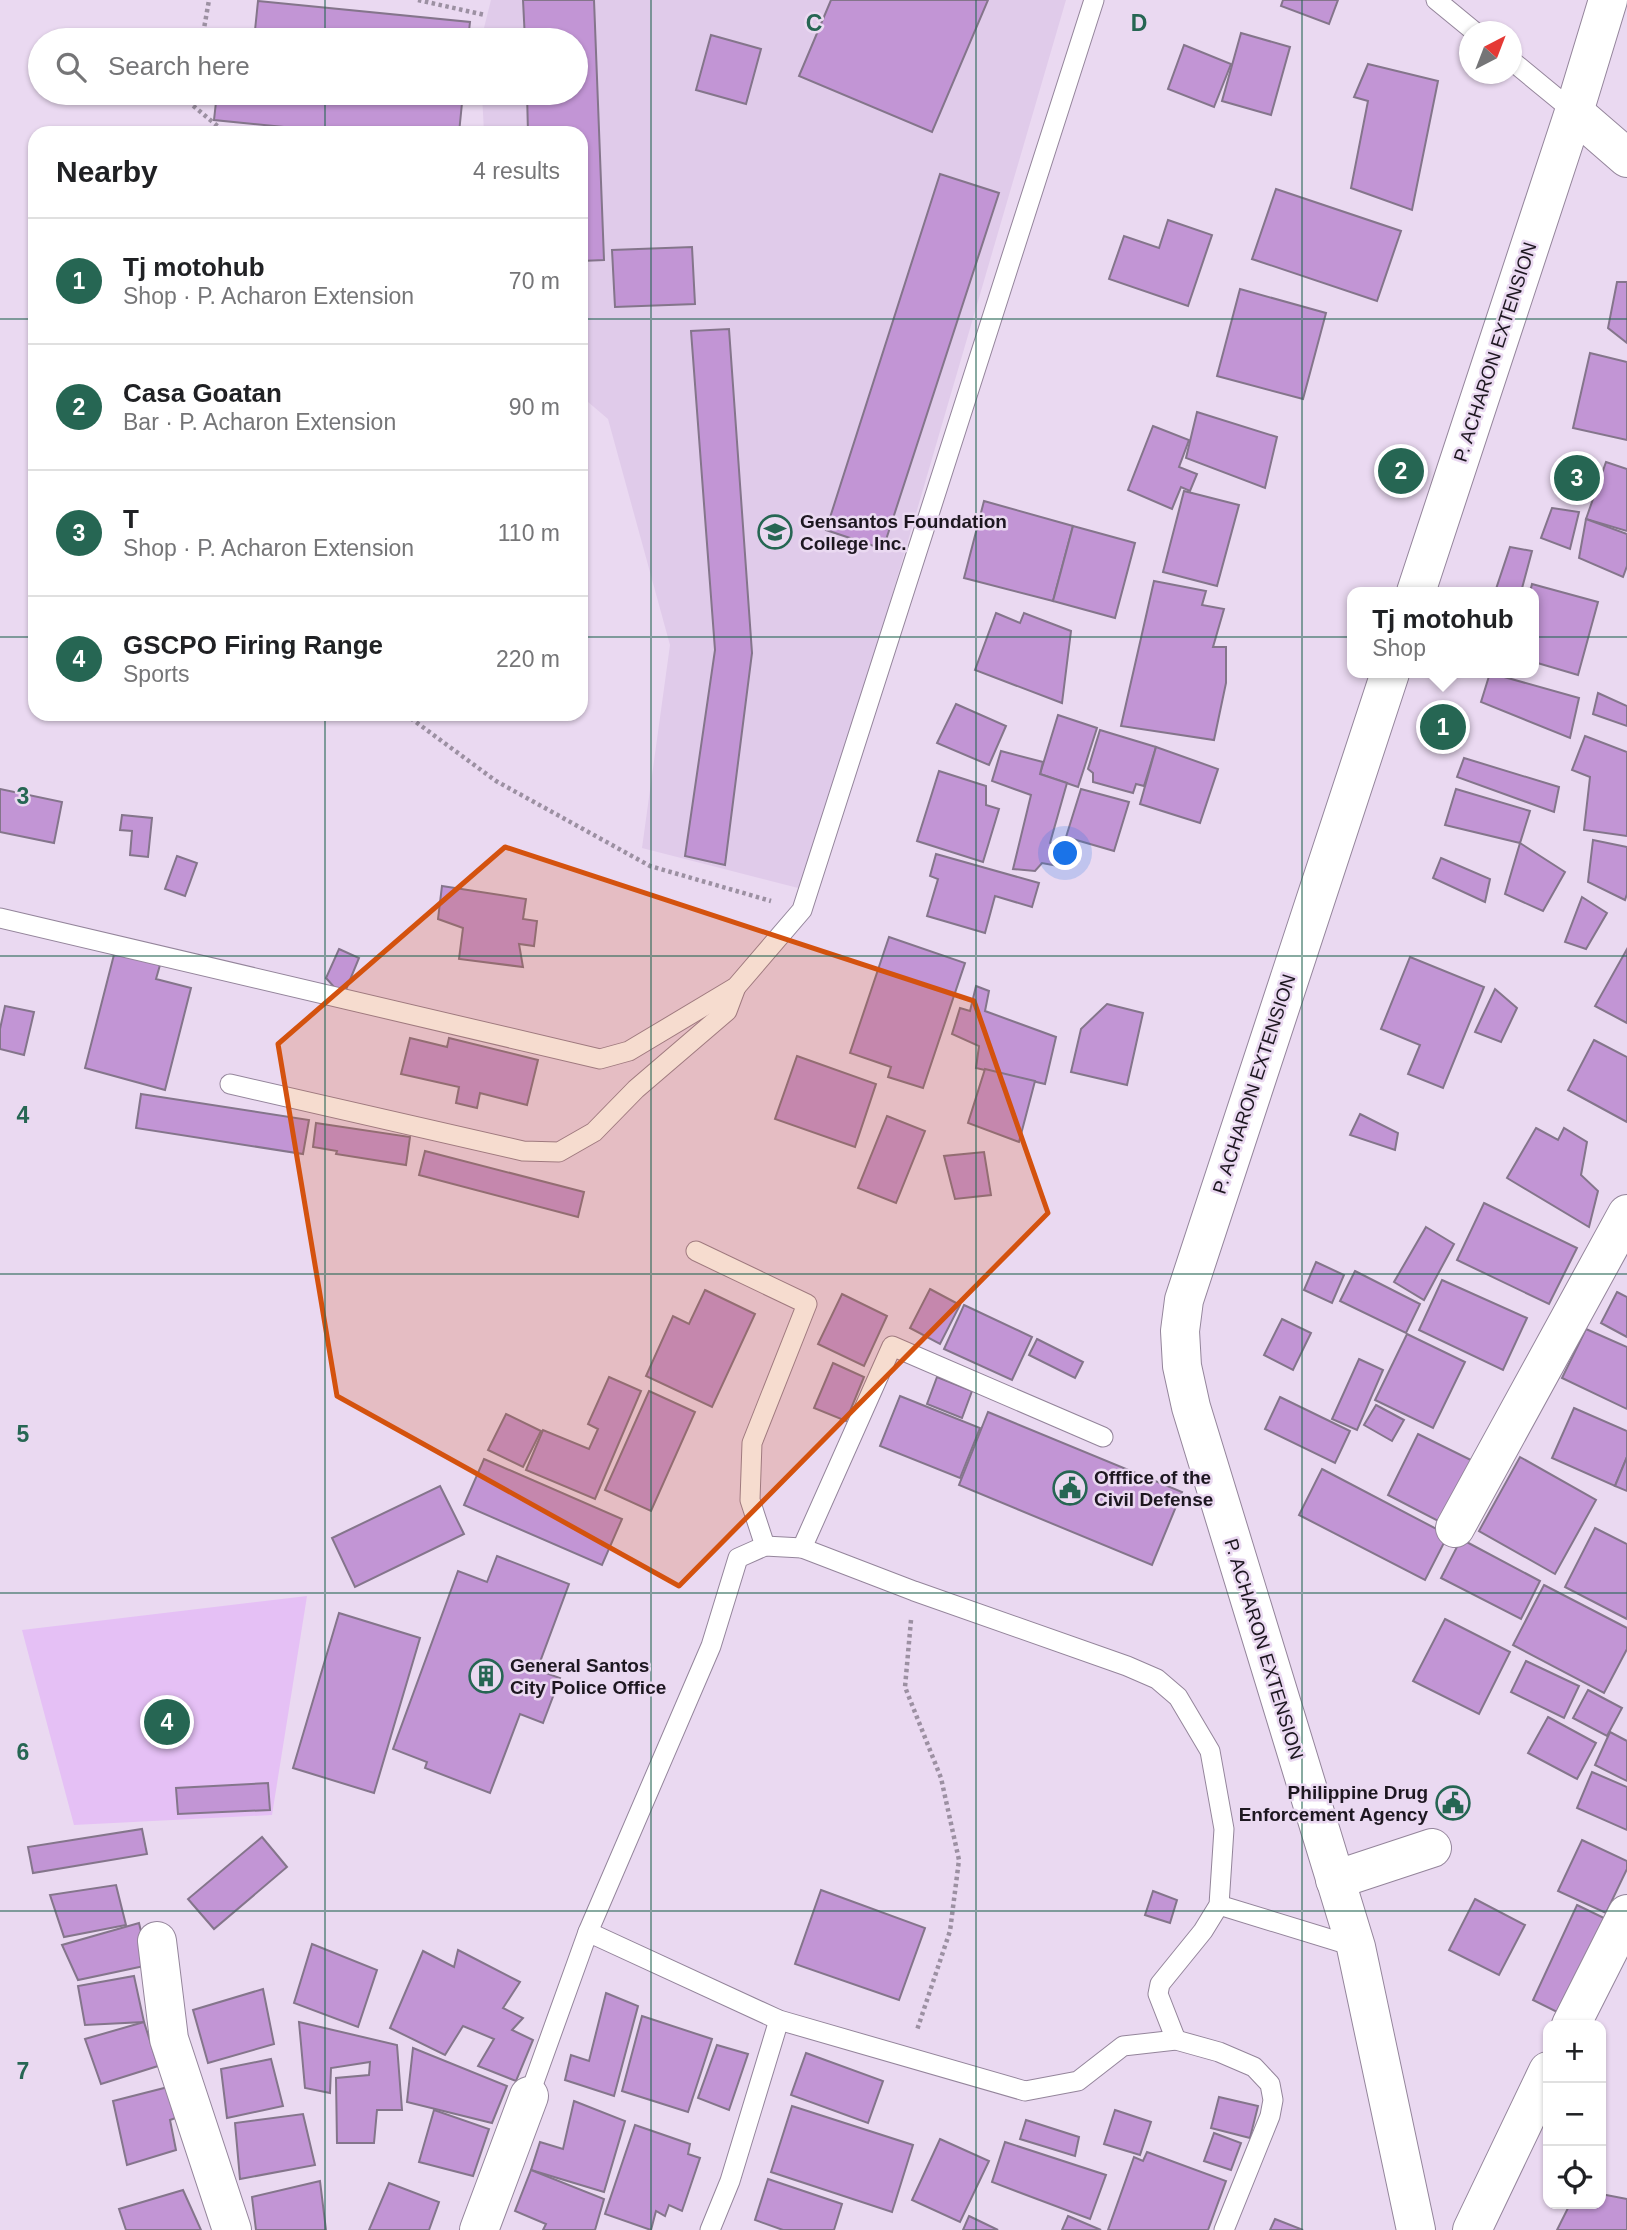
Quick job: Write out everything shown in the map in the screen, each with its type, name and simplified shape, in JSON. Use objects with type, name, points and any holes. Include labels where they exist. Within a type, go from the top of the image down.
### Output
[{"type":"main road","name":"P. ACHARON EXTENSION","points":[[1418,587],[1574,112],[1608,0]]},
{"type":"main road","points":[[1574,112],[1627,158]]},
{"type":"main road","name":"P. ACHARON EXTENSION","points":[[1388,678],[1184,1300],[1180,1331],[1182,1366],[1204,1457],[1356,1947],[1416,2230]]},
{"type":"main road","points":[[1455,1528],[1627,1214]]},
{"type":"main road","points":[[1335,1880],[1432,1848]]},
{"type":"main road","points":[[1574,2020],[1627,1914]]},
{"type":"main road","points":[[157,1941],[169,2039],[232,2230]]},
{"type":"main road","points":[[1472,2230],[1543,2081]]},
{"type":"main road","points":[[479,2230],[529,2096]]},
{"type":"lane","points":[[0,918],[600,1059],[629,1051],[736,986],[802,910],[1094,0]]},
{"type":"lane","points":[[1436,0],[1462,21]]},
{"type":"lane","points":[[1522,70],[1574,112]]},
{"type":"lane","points":[[230,1084],[523,1151],[559,1152],[594,1132],[636,1089],[727,1011],[736,986]]},
{"type":"lane","points":[[696,1251],[807,1304],[752,1443],[750,1500],[765,1546]]},
{"type":"lane","points":[[802,1548],[892,1346],[1102,1437]]},
{"type":"lane","points":[[529,2096],[588,1932],[711,1646],[738,1558],[765,1546],[802,1548],[914,1591],[1127,1666],[1157,1679],[1178,1697],[1210,1751],[1224,1829],[1219,1905],[1203,1931],[1160,1984],[1158,1994],[1176,2040]]},
{"type":"lane","points":[[1219,1905],[1356,1947]]},
{"type":"lane","points":[[588,1932],[779,2020],[1026,2091],[1078,2081],[1123,2046],[1176,2040],[1219,2052],[1254,2067],[1270,2084],[1273,2099],[1270,2116],[1224,2230]]},
{"type":"lane","points":[[710,2230],[730,2181],[779,2020]]},
{"type":"path","points":[[204,28],[209,0]]},
{"type":"path","points":[[418,0],[485,15]]},
{"type":"path","points":[[192,105],[218,126]]},
{"type":"path","points":[[415,721],[496,780],[650,866],[802,910]]},
{"type":"path","points":[[908,2058],[950,1931],[959,1860],[940,1778],[905,1687],[914,1591]]},
{"type":"highlighted area","points":[[505,847],[974,1001],[1048,1213],[679,1586],[337,1396],[278,1044]]},
{"type":"shaded area","name":"Gensantos Foundation College Inc.","points":[[491,0],[1066,0],[806,890],[642,848],[670,645],[608,419],[588,402],[588,126],[484,126],[483,105],[588,105],[588,28],[484,28]]},
{"type":"shaded area","points":[[307,1596],[272,1815],[74,1825],[22,1630]]},
{"type":"building","points":[[523,0],[594,0],[604,260],[588,261],[588,126],[528,126],[527,105],[588,105],[588,28],[524,28]]},
{"type":"building","points":[[831,0],[988,0],[932,132],[799,76]]},
{"type":"building","points":[[1283,0],[1338,0],[1329,24],[1281,6]]},
{"type":"building","points":[[258,1],[470,22],[469,28],[255,28]]},
{"type":"building","points":[[1241,33],[1290,47],[1271,115],[1222,101]]},
{"type":"building","points":[[711,35],[761,49],[746,104],[696,90]]},
{"type":"building","points":[[1184,45],[1231,64],[1214,107],[1168,89]]},
{"type":"building","points":[[1368,64],[1438,81],[1412,210],[1351,188],[1368,101],[1354,97]]},
{"type":"building","points":[[216,105],[462,105],[460,126],[274,126],[214,120]]},
{"type":"building","points":[[940,174],[999,193],[883,549],[826,530]]},
{"type":"building","points":[[1276,189],[1401,231],[1377,301],[1252,259]]},
{"type":"building","points":[[1168,220],[1212,235],[1188,306],[1109,279],[1124,236],[1159,248]]},
{"type":"building","points":[[692,247],[695,304],[615,307],[612,250]]},
{"type":"building","points":[[1617,282],[1627,282],[1627,343],[1608,328]]},
{"type":"building","points":[[1240,289],[1326,313],[1303,399],[1217,376]]},
{"type":"building","points":[[729,329],[752,653],[725,865],[685,856],[715,650],[691,331]]},
{"type":"building","points":[[1590,353],[1627,362],[1627,440],[1573,428]]},
{"type":"building","points":[[1197,412],[1277,437],[1265,488],[1186,458]]},
{"type":"building","points":[[1153,426],[1189,440],[1179,467],[1197,474],[1190,491],[1181,487],[1172,509],[1128,490]]},
{"type":"building","points":[[1606,462],[1627,469],[1627,531],[1586,519]]},
{"type":"building","points":[[1184,491],[1239,505],[1217,586],[1163,572]]},
{"type":"building","points":[[984,501],[1073,526],[1053,601],[964,578]]},
{"type":"building","points":[[1552,508],[1579,512],[1570,549],[1541,538]]},
{"type":"building","points":[[1586,519],[1627,534],[1627,566],[1623,577],[1579,558]]},
{"type":"building","points":[[1073,526],[1135,543],[1115,618],[1053,601]]},
{"type":"building","points":[[1510,547],[1532,551],[1522,587],[1497,587]]},
{"type":"building","points":[[1154,581],[1206,591],[1202,605],[1224,609],[1213,647],[1226,647],[1226,683],[1214,740],[1121,726]]},
{"type":"building","points":[[1532,584],[1598,602],[1578,675],[1539,663],[1539,587],[1531,587]]},
{"type":"building","points":[[996,613],[1020,623],[1024,613],[1071,631],[1062,703],[975,670]]},
{"type":"building","points":[[1488,678],[1508,678],[1579,698],[1570,738],[1481,702]]},
{"type":"building","points":[[1598,693],[1627,706],[1627,726],[1593,714]]},
{"type":"building","points":[[956,704],[1006,726],[989,765],[937,743]]},
{"type":"building","points":[[1058,715],[1097,728],[1078,787],[1040,774]]},
{"type":"building","points":[[1100,730],[1156,747],[1144,786],[1136,784],[1133,793],[1093,782],[1093,773],[1088,769]]},
{"type":"building","points":[[1585,736],[1627,752],[1627,836],[1584,830],[1590,777],[1572,770]]},
{"type":"building","points":[[1156,747],[1218,769],[1200,823],[1140,804]]},
{"type":"building","points":[[1001,751],[1043,762],[1040,774],[1067,783],[1050,843],[1070,851],[1064,867],[1042,863],[1035,871],[1013,869],[1031,795],[992,781]]},
{"type":"building","points":[[1464,758],[1559,787],[1554,812],[1457,777]]},
{"type":"building","points":[[939,771],[986,786],[986,805],[999,809],[983,862],[917,841]]},
{"type":"building","points":[[0,789],[62,802],[54,843],[0,832]]},
{"type":"building","points":[[1081,789],[1129,802],[1114,851],[1066,837]]},
{"type":"building","points":[[1456,789],[1530,811],[1520,843],[1445,825]]},
{"type":"building","points":[[122,815],[152,818],[148,857],[130,855],[132,831],[120,830]]},
{"type":"building","points":[[1593,840],[1627,847],[1625,900],[1588,882]]},
{"type":"building","points":[[1520,843],[1565,872],[1543,911],[1505,894]]},
{"type":"building","points":[[936,854],[1039,883],[1032,907],[995,896],[985,933],[927,916],[938,879],[930,876]]},
{"type":"building","points":[[177,856],[197,863],[185,896],[165,889]]},
{"type":"building","points":[[1441,858],[1490,879],[1485,902],[1433,878]]},
{"type":"building","points":[[442,886],[526,899],[523,919],[537,921],[534,946],[519,944],[523,967],[459,959],[463,928],[438,919]]},
{"type":"building","points":[[1582,897],[1607,913],[1586,949],[1565,942]]},
{"type":"building","points":[[889,937],[965,963],[923,1088],[888,1077],[891,1067],[850,1053]]},
{"type":"building","points":[[118,939],[164,951],[156,979],[191,988],[165,1090],[85,1068]]},
{"type":"building","points":[[339,949],[359,958],[343,997],[326,978]]},
{"type":"building","points":[[1627,949],[1627,1023],[1595,1006]]},
{"type":"building","points":[[1410,957],[1484,987],[1443,1088],[1408,1074],[1420,1045],[1381,1029]]},
{"type":"building","points":[[976,986],[989,991],[985,1011],[1056,1037],[1045,1084],[976,1068],[979,1046],[952,1034],[960,1008],[970,1011]]},
{"type":"building","points":[[1495,989],[1517,1008],[1501,1042],[1475,1032]]},
{"type":"building","points":[[1107,1004],[1143,1013],[1127,1085],[1071,1072],[1081,1029]]},
{"type":"building","points":[[5,1006],[34,1012],[24,1055],[0,1049],[0,1029]]},
{"type":"building","points":[[410,1038],[447,1047],[449,1038],[538,1060],[527,1105],[480,1093],[477,1108],[456,1103],[459,1087],[401,1074]]},
{"type":"building","points":[[1594,1040],[1627,1057],[1627,1122],[1568,1090]]},
{"type":"building","points":[[797,1056],[876,1084],[855,1147],[775,1119]]},
{"type":"building","points":[[985,1069],[1035,1081],[1019,1142],[968,1123]]},
{"type":"building","points":[[141,1094],[309,1120],[303,1154],[136,1128]]},
{"type":"building","points":[[1360,1114],[1398,1133],[1395,1150],[1350,1135]]},
{"type":"building","points":[[887,1116],[925,1131],[896,1203],[858,1188]]},
{"type":"building","points":[[316,1123],[410,1137],[406,1165],[336,1154],[337,1151],[313,1147]]},
{"type":"building","points":[[1536,1128],[1558,1140],[1564,1128],[1587,1142],[1581,1175],[1598,1191],[1589,1227],[1507,1178]]},
{"type":"building","points":[[425,1151],[584,1192],[578,1217],[419,1175]]},
{"type":"building","points":[[984,1152],[991,1195],[955,1199],[944,1156]]},
{"type":"building","points":[[1484,1203],[1577,1248],[1549,1304],[1457,1260]]},
{"type":"building","points":[[1426,1227],[1454,1244],[1424,1300],[1394,1282]]},
{"type":"building","points":[[1316,1262],[1344,1275],[1332,1303],[1304,1290]]},
{"type":"building","points":[[1355,1271],[1420,1304],[1406,1333],[1340,1301]]},
{"type":"building","points":[[1442,1280],[1527,1318],[1503,1370],[1419,1330]]},
{"type":"building","points":[[930,1289],[960,1305],[940,1344],[910,1328]]},
{"type":"building","points":[[705,1290],[755,1314],[712,1407],[646,1376],[673,1316],[689,1324]]},
{"type":"building","points":[[1617,1292],[1627,1297],[1627,1337],[1601,1323]]},
{"type":"building","points":[[842,1294],[887,1316],[864,1366],[818,1344]]},
{"type":"building","points":[[964,1305],[1032,1337],[1012,1380],[944,1349]]},
{"type":"building","points":[[1282,1319],[1311,1333],[1293,1370],[1264,1355]]},
{"type":"building","points":[[1586,1329],[1627,1347],[1627,1409],[1562,1378]]},
{"type":"building","points":[[1407,1334],[1465,1362],[1433,1428],[1375,1400]]},
{"type":"building","points":[[1037,1339],[1083,1362],[1075,1378],[1029,1355]]},
{"type":"building","points":[[1359,1359],[1383,1370],[1357,1430],[1332,1419]]},
{"type":"building","points":[[833,1363],[864,1377],[846,1421],[814,1408]]},
{"type":"building","points":[[609,1377],[641,1391],[595,1499],[526,1470],[543,1430],[589,1449],[598,1429],[588,1424]]},
{"type":"building","points":[[937,1377],[972,1391],[962,1418],[927,1404]]},
{"type":"building","points":[[649,1391],[695,1412],[651,1511],[605,1490]]},
{"type":"building","points":[[900,1396],[980,1428],[960,1478],[880,1446]]},
{"type":"building","points":[[1280,1397],[1350,1431],[1335,1463],[1265,1429]]},
{"type":"building","points":[[1376,1405],[1404,1420],[1392,1441],[1364,1425]]},
{"type":"building","points":[[1574,1408],[1627,1431],[1627,1457],[1615,1486],[1552,1458]]},
{"type":"building","name":"Offfice of the Civil Defense","points":[[988,1412],[1182,1492],[1152,1565],[959,1485]]},
{"type":"building","points":[[506,1414],[541,1431],[523,1467],[488,1450]]},
{"type":"building","points":[[1418,1434],[1475,1462],[1444,1524],[1388,1495]]},
{"type":"building","points":[[1520,1457],[1596,1500],[1555,1574],[1479,1531]]},
{"type":"building","points":[[1627,1457],[1627,1491],[1615,1486]]},
{"type":"building","points":[[484,1459],[622,1519],[602,1565],[464,1505]]},
{"type":"building","points":[[1322,1469],[1448,1535],[1425,1580],[1299,1515]]},
{"type":"building","points":[[440,1486],[464,1534],[355,1587],[332,1538]]},
{"type":"building","points":[[1595,1528],[1627,1544],[1627,1619],[1565,1587]]},
{"type":"building","points":[[1461,1539],[1540,1581],[1521,1619],[1441,1578]]},
{"type":"building","name":"General Santos City Police Office","points":[[497,1556],[569,1584],[537,1670],[560,1678],[543,1723],[520,1714],[490,1793],[425,1768],[427,1762],[393,1749],[458,1571],[487,1582]]},
{"type":"building","points":[[1544,1585],[1627,1628],[1627,1649],[1604,1693],[1513,1645]]},
{"type":"building","points":[[339,1613],[420,1638],[374,1793],[293,1768]]},
{"type":"building","points":[[1445,1619],[1510,1652],[1479,1714],[1413,1681]]},
{"type":"building","points":[[1526,1661],[1579,1686],[1564,1718],[1511,1692]]},
{"type":"building","points":[[1588,1690],[1622,1708],[1607,1736],[1573,1718]]},
{"type":"building","points":[[1548,1717],[1596,1743],[1577,1779],[1528,1753]]},
{"type":"building","points":[[1610,1732],[1627,1741],[1627,1781],[1595,1765]]},
{"type":"building","points":[[1592,1772],[1627,1787],[1627,1830],[1577,1808]]},
{"type":"building","points":[[268,1783],[270,1810],[178,1814],[176,1788]]},
{"type":"building","points":[[142,1829],[147,1854],[33,1873],[28,1847]]},
{"type":"building","points":[[262,1837],[287,1867],[214,1929],[188,1899]]},
{"type":"building","points":[[1582,1840],[1627,1861],[1627,1869],[1606,1913],[1558,1891]]},
{"type":"building","points":[[116,1885],[126,1925],[64,1937],[50,1895]]},
{"type":"building","points":[[821,1890],[925,1928],[899,2000],[795,1964]]},
{"type":"building","points":[[1153,1891],[1177,1900],[1170,1923],[1145,1915]]},
{"type":"building","points":[[1475,1899],[1525,1925],[1499,1975],[1449,1950]]},
{"type":"building","points":[[1577,1905],[1604,1918],[1559,2013],[1533,2000]]},
{"type":"building","points":[[139,1923],[149,1965],[78,1980],[62,1945]]},
{"type":"building","points":[[312,1944],[377,1970],[358,2027],[294,2003]]},
{"type":"building","points":[[458,1950],[520,1982],[503,2008],[523,2018],[512,2030],[533,2040],[516,2081],[478,2066],[494,2039],[463,2026],[445,2055],[390,2028],[423,1951],[454,1967]]},
{"type":"building","points":[[134,1976],[144,2022],[85,2025],[78,1986]]},
{"type":"building","points":[[263,1989],[274,2044],[208,2063],[193,2010]]},
{"type":"building","points":[[606,1993],[638,2006],[614,2096],[565,2080],[571,2055],[589,2061]]},
{"type":"building","points":[[642,2016],[712,2039],[688,2112],[622,2091]]},
{"type":"building","points":[[144,2022],[158,2066],[101,2084],[85,2039]]},
{"type":"building","points":[[299,2022],[397,2045],[402,2110],[377,2110],[374,2143],[337,2143],[336,2078],[369,2075],[370,2062],[331,2068],[330,2093],[305,2088]]},
{"type":"building","points":[[717,2045],[748,2054],[729,2110],[698,2098]]},
{"type":"building","points":[[413,2048],[507,2086],[492,2123],[407,2102]]},
{"type":"building","points":[[806,2053],[883,2081],[868,2123],[791,2095]]},
{"type":"building","points":[[271,2059],[283,2106],[227,2118],[221,2069]]},
{"type":"building","points":[[176,2085],[187,2114],[170,2120],[176,2150],[127,2165],[113,2101]]},
{"type":"building","points":[[1219,2097],[1258,2106],[1250,2138],[1211,2128]]},
{"type":"building","points":[[574,2101],[625,2121],[604,2192],[531,2170],[540,2142],[563,2149]]},
{"type":"building","points":[[792,2106],[913,2145],[892,2212],[771,2172]]},
{"type":"building","points":[[434,2110],[489,2129],[473,2176],[419,2162]]},
{"type":"building","points":[[1115,2110],[1151,2122],[1140,2155],[1104,2144]]},
{"type":"building","points":[[303,2114],[315,2165],[240,2179],[235,2123]]},
{"type":"building","points":[[1026,2120],[1079,2137],[1075,2156],[1020,2139]]},
{"type":"building","points":[[635,2125],[690,2144],[688,2154],[700,2158],[682,2211],[669,2205],[665,2216],[656,2211],[651,2230],[605,2214]]},
{"type":"building","points":[[1214,2133],[1241,2143],[1231,2170],[1204,2161]]},
{"type":"building","points":[[940,2139],[989,2161],[960,2222],[912,2200]]},
{"type":"building","points":[[1005,2142],[1106,2175],[1090,2219],[992,2182]]},
{"type":"building","points":[[1147,2152],[1226,2181],[1208,2230],[1108,2230],[1134,2157],[1143,2161]]},
{"type":"building","points":[[531,2170],[604,2199],[595,2230],[543,2230],[546,2224],[515,2211]]},
{"type":"building","points":[[768,2179],[842,2204],[834,2230],[783,2230],[755,2220]]},
{"type":"building","points":[[320,2181],[326,2230],[256,2230],[252,2197]]},
{"type":"building","points":[[389,2183],[439,2202],[429,2230],[369,2230]]},
{"type":"building","points":[[183,2190],[201,2230],[126,2230],[119,2209]]},
{"type":"building","points":[[1606,2195],[1627,2199],[1627,2230],[1557,2230],[1568,2209],[1606,2209]]},
{"type":"building","points":[[969,2216],[998,2230],[963,2230]]},
{"type":"building","points":[[1068,2216],[1101,2230],[1062,2230]]},
{"type":"building","points":[[1275,2219],[1303,2230],[1270,2230]]},
{"type":"place","name":"Casa Goatan","points":[[1401,471]]},
{"type":"place","name":"T","points":[[1577,478]]},
{"type":"place","name":"Gensantos Foundation College Inc.","points":[[775,532]]},
{"type":"place","name":"Tj motohub","points":[[1443,727]]},
{"type":"place","name":"Offfice of the Civil Defense","points":[[1070,1488]]},
{"type":"place","name":"General Santos City Police Office","points":[[486,1676]]},
{"type":"place","name":"GSCPO Firing Range","points":[[167,1722]]},
{"type":"place","name":"Philippine Drug Enforcement Agency","points":[[1453,1803]]}]
